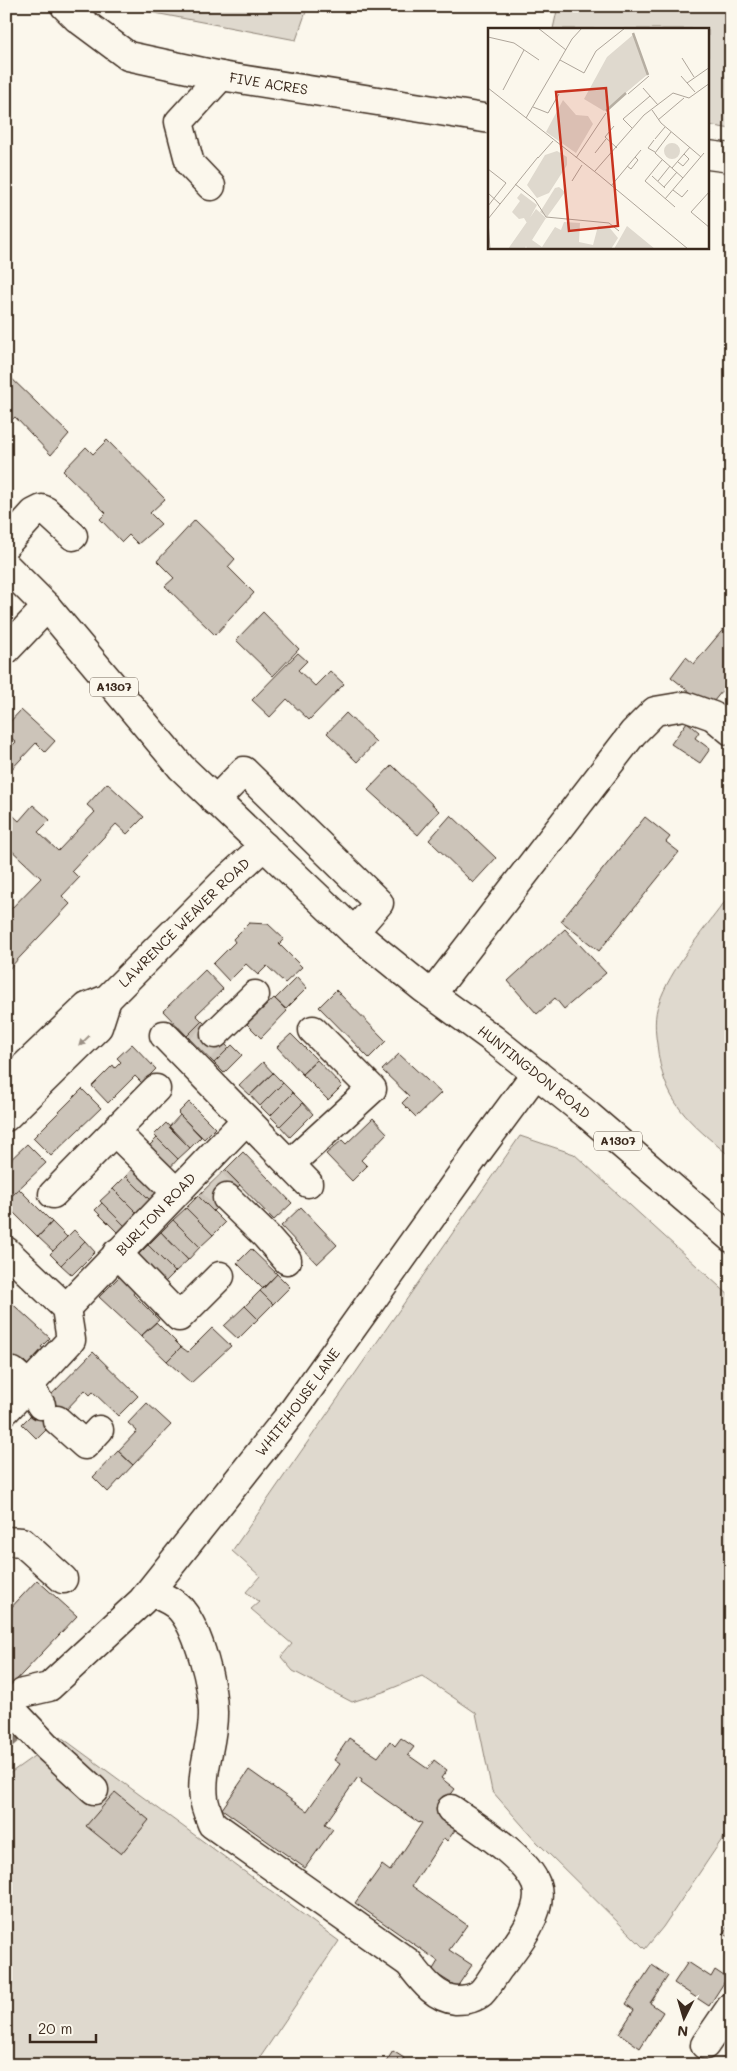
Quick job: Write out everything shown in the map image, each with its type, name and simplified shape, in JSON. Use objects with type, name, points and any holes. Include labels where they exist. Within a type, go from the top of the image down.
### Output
[{"type":"street","name":"FIVE ACRES","points":[[65,6],[77,18],[128,56],[221,76],[488,119]]},
{"type":"street","points":[[211,186],[190,164],[180,122],[221,76]]},
{"type":"street","points":[[710,155],[731,158]]},
{"type":"street","points":[[6,544],[34,513],[42,509],[73,536]]},
{"type":"street","name":"HUNTINGDON ROAD","points":[[6,566],[47,607],[181,766],[354,932],[589,1116],[731,1238]]},
{"type":"street","points":[[6,650],[47,607]]},
{"type":"street","points":[[432,994],[632,733],[655,711],[685,706],[713,716],[731,731]]},
{"type":"street","points":[[451,951],[615,734]]},
{"type":"street","points":[[216,801],[244,771],[379,903],[354,932]]},
{"type":"street","name":"LAWRENCE WEAVER ROAD","points":[[6,1084],[87,1007],[107,999],[223,883],[264,846]]},
{"type":"street","points":[[201,1047],[255,995]]},
{"type":"street","name":"LAWRENCE WEAVER ROAD","points":[[6,1117],[98,1027],[107,999]]},
{"type":"street","points":[[164,1035],[201,1047],[219,1089],[246,1120],[299,1174],[372,1089],[313,1030]]},
{"type":"street","name":"WHITEHOUSE LANE","points":[[94,1790],[47,1748],[19,1703],[49,1687],[99,1643],[150,1592],[293,1411],[536,1073]]},
{"type":"street","points":[[53,1194],[156,1090]]},
{"type":"street","name":"BURLTON ROAD","points":[[66,1308],[176,1192],[212,1183],[246,1120]]},
{"type":"street","points":[[115,1132],[176,1192]]},
{"type":"street","points":[[212,1183],[266,1236],[287,1260]]},
{"type":"street","points":[[6,1250],[66,1308],[71,1340],[35,1396],[6,1410]]},
{"type":"street","points":[[117,1253],[179,1317],[220,1276]]},
{"type":"street","points":[[35,1396],[85,1445],[98,1430]]},
{"type":"street","points":[[6,1541],[22,1542],[63,1579]]},
{"type":"street","points":[[150,1592],[166,1599],[182,1610],[197,1639],[208,1674],[213,1712],[205,1772],[204,1799],[212,1824],[409,1963],[426,1985],[440,1996],[455,2000],[468,1999],[480,1994],[526,1934],[536,1903],[537,1886],[529,1870],[516,1857],[451,1809]]},
{"type":"street","points":[[706,2044],[731,2007]]},
{"type":"shaded area","points":[[131,6],[308,6],[296,40],[134,9]]},
{"type":"shaded area","points":[[558,6],[731,6],[731,129],[710,125],[710,28],[553,28]]},
{"type":"shaded area","points":[[731,896],[731,1157],[690,1121],[672,1096],[660,1064],[655,1023],[657,1007],[671,978],[696,939]]},
{"type":"shaded area","points":[[520,1136],[574,1154],[731,1297],[731,1826],[663,1927],[645,1949],[537,1842],[492,1791],[476,1713],[422,1676],[352,1702],[293,1671],[281,1657],[292,1644],[251,1609],[259,1602],[246,1592],[260,1576],[232,1551]]},
{"type":"shaded area","points":[[61,1737],[339,1941],[255,2065],[6,2065],[6,1776]]},
{"type":"building","points":[[6,373],[69,434],[51,455],[15,417],[6,425]]},
{"type":"building","points":[[107,440],[165,499],[150,513],[161,524],[138,544],[129,535],[122,542],[100,519],[106,513],[63,471],[86,447],[93,454]]},
{"type":"building","points":[[195,520],[235,559],[228,567],[254,593],[215,635],[165,586],[174,578],[157,561]]},
{"type":"building","points":[[263,612],[299,649],[273,676],[236,640]]},
{"type":"building","points":[[731,620],[731,680],[709,707],[671,677],[686,657],[694,664]]},
{"type":"building","points":[[298,653],[307,661],[298,670],[315,686],[330,671],[344,684],[309,720],[287,699],[270,717],[252,700]]},
{"type":"building","points":[[21,710],[55,741],[45,752],[36,743],[6,775],[6,752],[16,742],[6,733],[6,726]]},
{"type":"building","points":[[346,713],[376,742],[357,762],[327,733]]},
{"type":"building","points":[[687,722],[699,732],[695,738],[710,749],[700,763],[671,744]]},
{"type":"building","points":[[392,765],[439,811],[418,835],[368,790]]},
{"type":"building","points":[[107,783],[144,817],[127,834],[116,824],[72,871],[79,878],[62,896],[70,904],[6,972],[6,914],[41,878],[6,845],[6,809],[19,821],[33,805],[50,820],[38,832],[58,851],[95,812],[87,805]]},
{"type":"building","points":[[451,815],[496,858],[473,883],[429,840]]},
{"type":"building","points":[[645,817],[670,837],[666,842],[679,852],[599,951],[561,921]]},
{"type":"building","points":[[249,923],[268,924],[284,939],[279,944],[302,967],[285,983],[267,966],[258,975],[246,964],[229,981],[213,964],[235,942],[233,939]]},
{"type":"building","points":[[565,929],[606,973],[564,1009],[555,998],[537,1014],[508,981]]},
{"type":"building","points":[[205,970],[223,989],[196,1015],[202,1021],[187,1036],[163,1011]]},
{"type":"building","points":[[297,977],[307,988],[286,1009],[275,999]]},
{"type":"building","points":[[336,990],[386,1041],[369,1058],[319,1007]]},
{"type":"building","points":[[274,998],[287,1011],[261,1038],[247,1024]]},
{"type":"building","points":[[202,1021],[229,1048],[214,1063],[187,1036]]},
{"type":"building","points":[[291,1034],[317,1060],[302,1074],[277,1047]]},
{"type":"building","points":[[132,1044],[156,1069],[142,1083],[135,1076],[108,1103],[92,1086],[113,1065],[115,1068],[121,1062],[117,1058]]},
{"type":"building","points":[[232,1045],[242,1055],[224,1073],[214,1063]]},
{"type":"building","points":[[399,1054],[441,1093],[416,1117],[402,1103],[409,1096],[382,1070]]},
{"type":"building","points":[[317,1060],[342,1086],[328,1100],[302,1074]]},
{"type":"building","points":[[263,1062],[273,1073],[250,1095],[239,1085]]},
{"type":"building","points":[[273,1073],[283,1083],[260,1106],[250,1095]]},
{"type":"building","points":[[283,1083],[293,1093],[270,1116],[260,1106]]},
{"type":"building","points":[[82,1089],[101,1108],[51,1156],[33,1138]]},
{"type":"building","points":[[293,1093],[303,1103],[280,1126],[270,1116]]},
{"type":"building","points":[[189,1102],[215,1128],[204,1139],[178,1113]]},
{"type":"building","points":[[303,1103],[313,1114],[290,1137],[280,1126]]},
{"type":"building","points":[[180,1115],[201,1137],[190,1148],[169,1127]]},
{"type":"building","points":[[373,1118],[387,1133],[361,1160],[367,1166],[352,1181],[326,1154],[342,1140],[346,1144]]},
{"type":"building","points":[[166,1123],[190,1148],[178,1159],[154,1135]]},
{"type":"building","points":[[157,1138],[178,1159],[167,1171],[146,1149]]},
{"type":"building","points":[[27,1144],[46,1163],[6,1201],[6,1164]]},
{"type":"building","points":[[243,1152],[292,1203],[274,1220],[225,1170]]},
{"type":"building","points":[[138,1163],[165,1190],[152,1202],[126,1176]]},
{"type":"building","points":[[225,1170],[240,1185],[213,1211],[198,1196]]},
{"type":"building","points":[[126,1176],[152,1202],[139,1215],[113,1189]]},
{"type":"building","points":[[19,1189],[52,1222],[38,1237],[6,1205],[6,1201]]},
{"type":"building","points":[[113,1189],[139,1215],[127,1228],[100,1201]]},
{"type":"building","points":[[198,1196],[225,1223],[213,1235],[186,1208]]},
{"type":"building","points":[[102,1203],[127,1228],[120,1235],[95,1210]]},
{"type":"building","points":[[301,1207],[337,1245],[317,1264],[281,1226]]},
{"type":"building","points":[[186,1208],[213,1235],[200,1247],[173,1220]]},
{"type":"building","points":[[173,1220],[200,1247],[188,1260],[161,1232]]},
{"type":"building","points":[[52,1222],[67,1237],[53,1251],[38,1237]]},
{"type":"building","points":[[74,1230],[85,1241],[61,1265],[50,1254]]},
{"type":"building","points":[[161,1232],[188,1260],[175,1272],[148,1245]]},
{"type":"building","points":[[85,1241],[95,1252],[72,1275],[61,1265]]},
{"type":"building","points":[[148,1245],[175,1272],[163,1284],[136,1257]]},
{"type":"building","points":[[251,1249],[277,1274],[263,1289],[237,1263]]},
{"type":"building","points":[[125,1271],[139,1286],[133,1294],[159,1320],[141,1336],[99,1297]]},
{"type":"building","points":[[277,1274],[290,1287],[273,1304],[260,1291]]},
{"type":"building","points":[[260,1291],[273,1304],[258,1319],[245,1306]]},
{"type":"building","points":[[6,1298],[50,1338],[41,1347],[44,1349],[28,1365],[24,1361],[6,1378],[6,1338],[9,1335],[6,1333]]},
{"type":"building","points":[[245,1306],[258,1319],[238,1339],[224,1326]]},
{"type":"building","points":[[156,1322],[181,1347],[167,1361],[141,1336]]},
{"type":"building","points":[[212,1328],[231,1346],[191,1383],[167,1361],[181,1347],[188,1352]]},
{"type":"building","points":[[93,1352],[138,1396],[118,1416],[93,1392],[90,1395],[85,1390],[63,1413],[48,1398]]},
{"type":"building","points":[[48,1398],[63,1413],[37,1439],[22,1424]]},
{"type":"building","points":[[147,1403],[171,1425],[133,1465],[118,1451],[137,1431],[128,1423]]},
{"type":"building","points":[[118,1451],[133,1465],[108,1492],[93,1477]]},
{"type":"building","points":[[37,1580],[77,1616],[6,1691],[6,1613]]},
{"type":"building","points":[[349,1738],[378,1757],[390,1741],[395,1746],[401,1738],[414,1747],[408,1755],[428,1769],[434,1760],[447,1770],[441,1778],[455,1789],[441,1808],[461,1822],[447,1841],[444,1838],[412,1886],[467,1925],[449,1950],[472,1965],[457,1987],[432,1971],[438,1961],[355,1903],[382,1865],[390,1871],[422,1823],[419,1823],[361,1782],[362,1780],[358,1777],[325,1824],[333,1829],[305,1868],[222,1809],[249,1770],[307,1811],[340,1764],[334,1760]]},
{"type":"building","points":[[115,1792],[149,1820],[121,1854],[86,1826]]},
{"type":"building","points":[[731,1922],[731,1938],[723,1933]]},
{"type":"building","points":[[688,1962],[711,1977],[715,1970],[727,1978],[709,2006],[674,1983]]},
{"type":"building","points":[[652,1965],[668,1976],[650,2003],[663,2012],[640,2048],[619,2033],[634,2010],[626,2004]]},
{"type":"building","points":[[393,2051],[404,2058],[399,2065],[384,2065]]},
{"type":"waterway","points":[[6,1748],[25,1732]]},
{"type":"tunnel","points":[[200,1049],[215,1034]]},
{"type":"tunnel","points":[[212,1183],[227,1198]]}]
